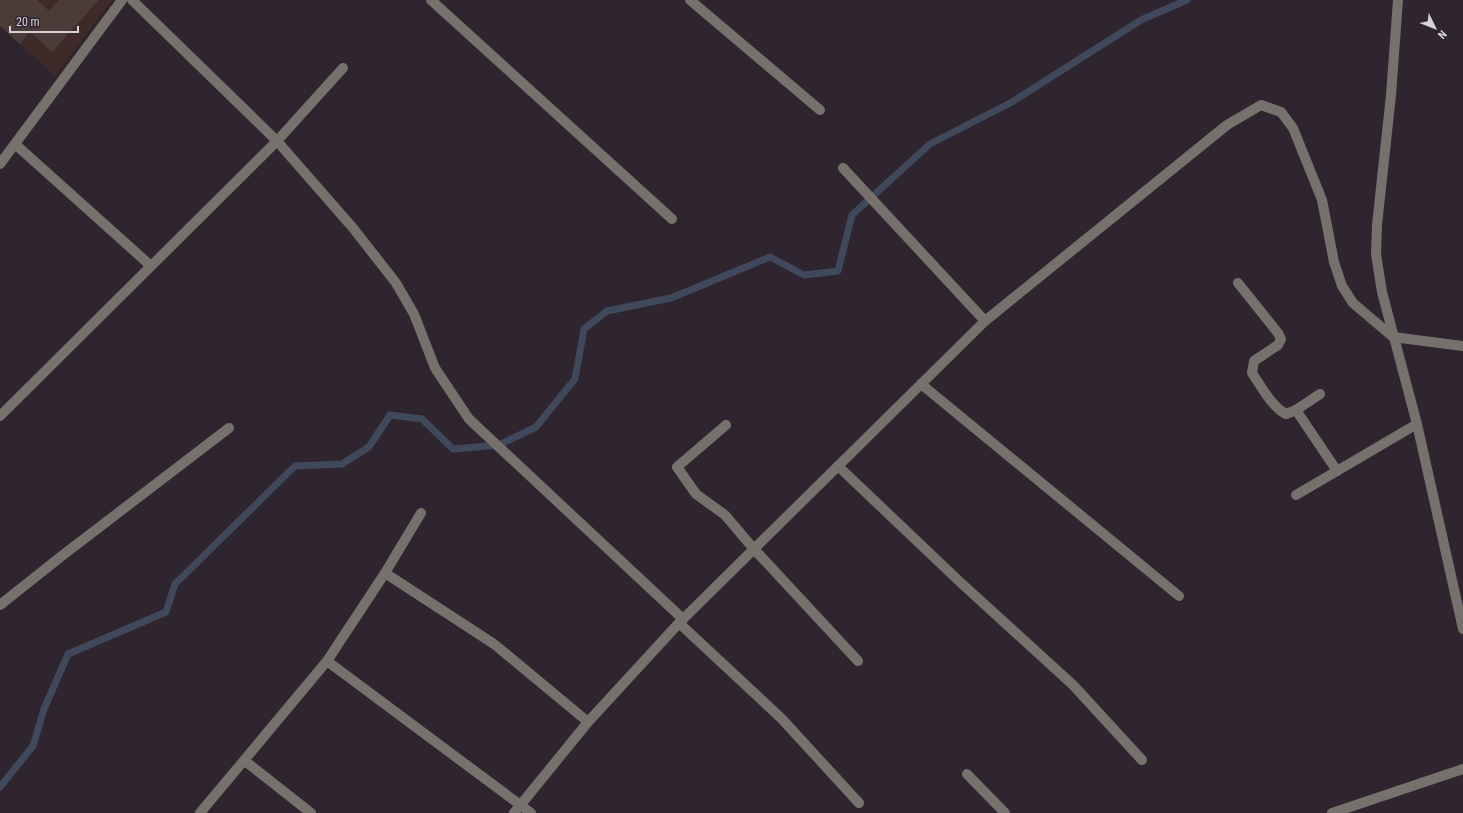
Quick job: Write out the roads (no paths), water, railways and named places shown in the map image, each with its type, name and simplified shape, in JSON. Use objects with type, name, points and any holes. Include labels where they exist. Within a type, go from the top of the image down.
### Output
[{"type":"street","points":[[0,164],[122,0]]},
{"type":"street","points":[[132,0],[277,140],[354,228],[396,283],[414,314],[435,368],[469,419],[781,718],[859,803]]},
{"type":"street","points":[[431,0],[672,219]]},
{"type":"street","points":[[690,0],[820,110]]},
{"type":"street","points":[[1398,0],[1388,132],[1377,224],[1376,254],[1382,292],[1417,424],[1463,629]]},
{"type":"street","points":[[0,416],[277,140],[343,68]]},
{"type":"street","points":[[514,813],[588,722],[681,621],[753,548],[985,321],[1227,125],[1261,105],[1280,112],[1293,128],[1322,200],[1334,262],[1342,286],[1353,303],[1393,337],[1463,346]]},
{"type":"street","points":[[15,144],[151,266]]},
{"type":"street","points":[[843,168],[985,321]]},
{"type":"street","points":[[1238,283],[1278,333],[1281,339],[1278,345],[1254,361],[1252,373],[1276,407],[1286,414],[1296,410],[1320,394]]},
{"type":"street","points":[[921,384],[1179,596]]},
{"type":"street","points":[[1296,410],[1337,471]]},
{"type":"street","points":[[726,424],[677,467],[696,494],[725,516],[858,661]]},
{"type":"street","points":[[1296,495],[1417,424]]},
{"type":"street","points":[[0,605],[229,428]]},
{"type":"street","points":[[838,466],[960,582],[1072,685],[1142,760]]},
{"type":"street","points":[[200,813],[327,661],[385,573],[421,513]]},
{"type":"street","points":[[385,573],[494,644],[588,722]]},
{"type":"street","points":[[327,661],[531,813]]},
{"type":"street","points":[[245,761],[311,813]]},
{"type":"street","points":[[1332,813],[1463,769]]},
{"type":"street","points":[[967,774],[1005,813]]},
{"type":"waterway","points":[[0,787],[33,746],[44,709],[68,654],[166,612],[175,584],[295,466],[342,464],[369,447],[390,415],[422,419],[453,449],[499,445],[536,427],[575,379],[584,329],[607,311],[671,298],[770,257],[804,275],[838,271],[852,215],[930,144],[1012,102],[1141,20],[1187,0]]}]
